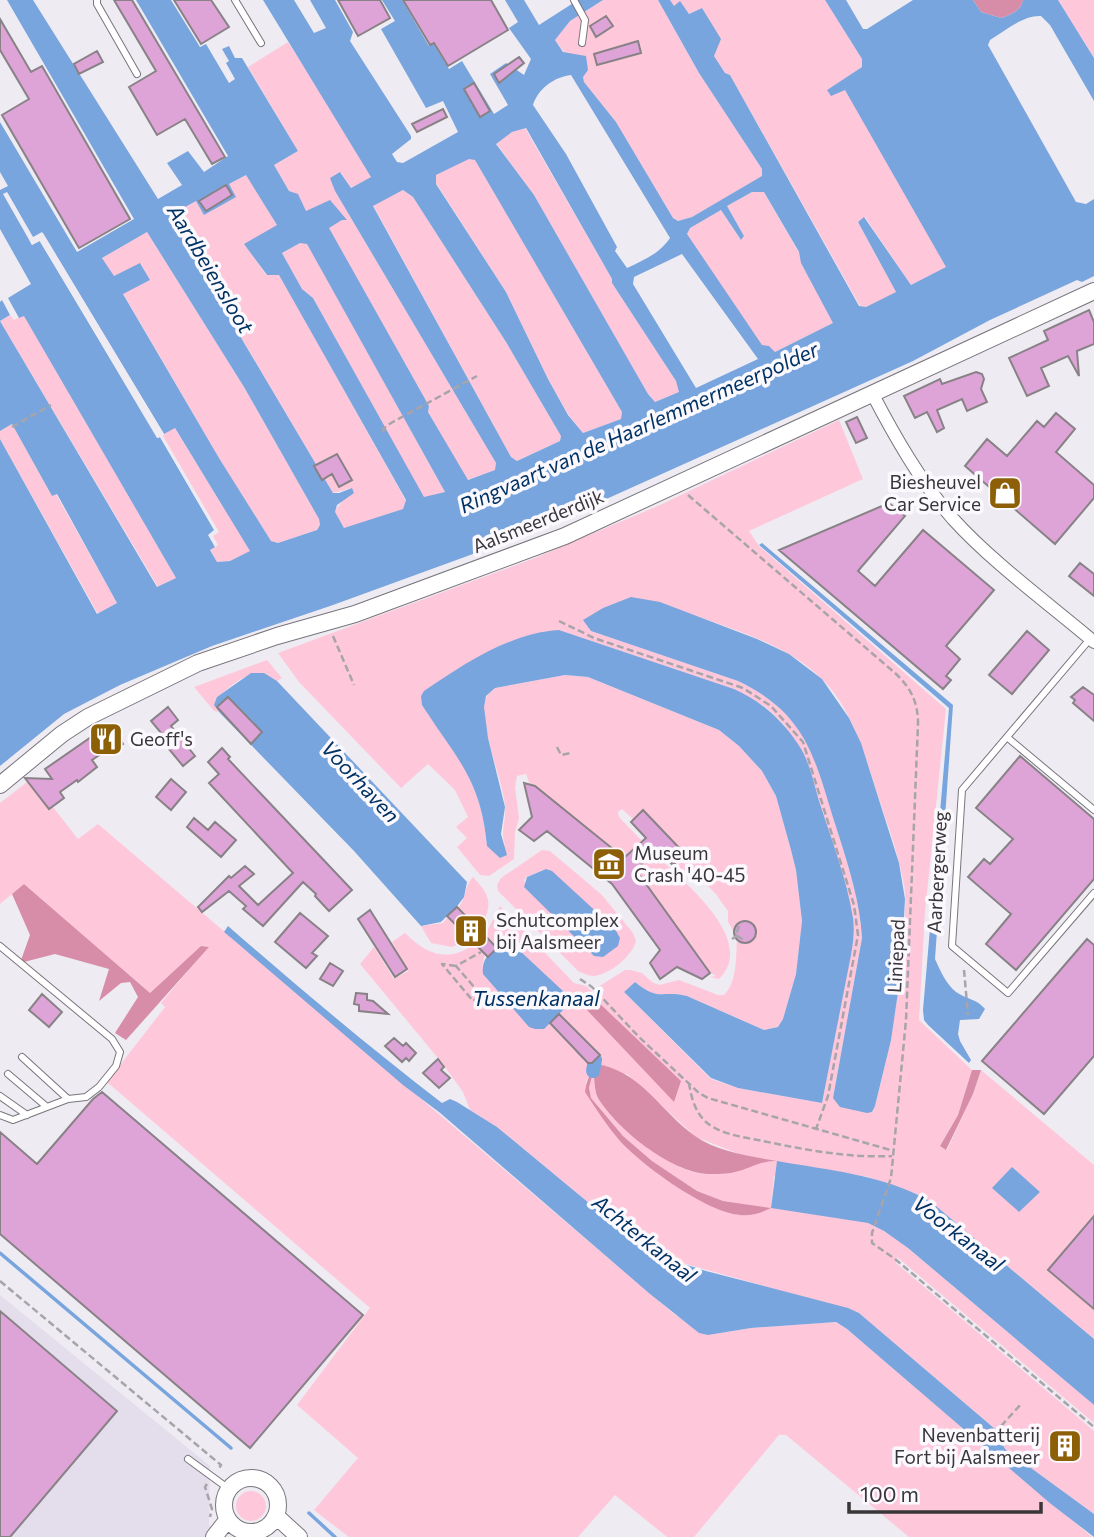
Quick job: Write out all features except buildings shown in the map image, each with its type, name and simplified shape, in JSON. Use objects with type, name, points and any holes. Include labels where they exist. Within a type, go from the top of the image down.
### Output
[{"type":"street","name":"Aalsmeerderdijk","points":[[0,785],[62,734],[88,717],[198,663],[276,636],[328,623],[565,536],[1094,292]]},
{"type":"street","name":"Aarbergerweg","points":[[872,393],[917,472],[955,520],[1092,641]]},
{"type":"street","points":[[211,1530],[234,1529],[270,1533],[278,1499],[268,1484],[252,1478],[243,1479],[229,1489],[224,1504],[234,1529]]},
{"type":"street","points":[[276,1516],[299,1537]]},
{"type":"lane","points":[[97,0],[97,5],[137,74]]},
{"type":"lane","points":[[235,0],[261,43]]},
{"type":"lane","points":[[574,0],[586,20],[582,43]]},
{"type":"lane","name":"Aarbergerweg","points":[[1092,641],[962,790],[952,946],[1008,993],[1094,893]]},
{"type":"lane","points":[[1008,738],[1094,810]]},
{"type":"lane","points":[[0,946],[118,1046],[120,1058],[99,1087],[86,1097],[68,1099],[10,1121],[0,1115]]},
{"type":"lane","points":[[22,1057],[68,1099]]},
{"type":"lane","points":[[8,1074],[47,1107]]},
{"type":"lane","points":[[0,1096],[27,1115]]},
{"type":"lane","points":[[188,1459],[229,1489]]},
{"type":"path","points":[[384,432],[383,429],[477,376]]},
{"type":"path","points":[[12,427],[51,405]]},
{"type":"path","name":"Liniepad","points":[[681,483],[693,502],[907,684],[916,702],[918,724],[911,954],[891,1178],[871,1239],[875,1246],[895,1259],[1094,1427]]},
{"type":"path","points":[[559,621],[594,638],[743,688],[771,706],[803,743],[855,905],[858,934],[828,1096],[816,1129]]},
{"type":"path","points":[[328,623],[354,685]]},
{"type":"path","points":[[557,747],[561,755],[571,753]]},
{"type":"path","points":[[737,936],[739,926]]},
{"type":"path","points":[[732,939],[737,936]]},
{"type":"path","points":[[737,936],[744,940]]},
{"type":"path","points":[[456,965],[481,995],[473,1001],[442,964],[456,965],[481,952]]},
{"type":"path","points":[[964,965],[968,1015]]},
{"type":"path","points":[[580,979],[592,987],[639,1037],[699,1093],[717,1101],[894,1151]]},
{"type":"path","points":[[689,1083],[694,1104],[707,1123],[727,1133],[851,1157],[893,1156]]},
{"type":"path","points":[[0,1280],[221,1465],[205,1487],[212,1510],[211,1530]]},
{"type":"path","points":[[1001,1426],[1022,1403]]},
{"type":"shaded area","points":[[603,0],[658,0],[699,73],[762,169],[762,177],[692,217],[678,221],[673,218],[616,122],[555,40],[570,21]]},
{"type":"shaded area","points":[[670,0],[825,0],[862,59],[862,67],[827,90],[845,89],[947,267],[911,285],[865,217],[858,222],[896,292],[866,308],[860,306],[730,75],[725,73],[714,56],[716,48],[702,8],[689,14],[680,2],[674,7]]},
{"type":"shaded area","points":[[973,0],[1023,0],[1018,10],[1001,18],[981,12]]},
{"type":"shaded area","points":[[1058,0],[1094,0],[1094,58],[1090,51]]},
{"type":"shaded area","points":[[288,42],[372,177],[351,188],[341,172],[335,191],[496,463],[496,470],[467,480],[428,412],[429,406],[328,227],[346,220],[306,211],[298,195],[289,191],[274,165],[298,151],[248,67]]},
{"type":"shaded area","points":[[525,128],[612,283],[676,381],[680,392],[655,402],[648,394],[534,195],[496,143],[512,132]]},
{"type":"shaded area","points":[[470,158],[475,159],[622,412],[621,419],[583,433],[568,414],[506,292],[436,183],[436,175]]},
{"type":"shaded area","points":[[246,175],[278,225],[245,244],[266,275],[279,274],[406,501],[403,509],[345,529],[334,512],[352,488],[333,493],[169,215],[196,201],[204,214],[229,184]]},
{"type":"shaded area","points":[[403,190],[413,197],[506,342],[561,436],[560,441],[517,461],[511,457],[373,205]]},
{"type":"shaded area","points":[[752,192],[764,192],[799,253],[834,323],[775,352],[762,346],[687,235],[689,228],[721,210],[741,240],[744,236],[727,206]]},
{"type":"shaded area","points":[[147,232],[244,387],[319,519],[317,530],[278,543],[271,541],[219,458],[123,293],[150,280],[141,264],[114,277],[102,258]]},
{"type":"shaded area","points":[[300,243],[307,243],[445,492],[424,498],[313,298],[302,289],[282,253]]},
{"type":"shaded area","points":[[10,315],[14,320],[24,315],[176,578],[158,587],[0,321]]},
{"type":"shaded area","points":[[839,420],[863,479],[749,531],[759,546],[946,709],[925,912],[919,1020],[972,1070],[958,1115],[940,1146],[947,1150],[981,1070],[1094,1165],[1094,1215],[1048,1270],[1094,1309],[1094,1339],[930,1201],[917,1194],[865,1176],[774,1176],[771,1207],[868,1223],[884,1231],[908,1248],[1094,1405],[1094,1423],[897,1257],[896,1263],[1094,1431],[1094,1514],[1005,1449],[995,1429],[859,1313],[665,1258],[636,1242],[497,1127],[470,1110],[463,1092],[442,1063],[360,964],[374,947],[394,979],[408,971],[392,942],[405,933],[421,947],[438,954],[456,953],[475,944],[485,954],[482,967],[512,946],[501,942],[493,945],[485,935],[500,906],[574,983],[586,986],[595,994],[599,991],[598,987],[625,970],[642,973],[659,985],[679,980],[718,995],[724,995],[729,988],[735,971],[738,925],[734,932],[728,922],[728,911],[715,893],[701,879],[686,875],[676,863],[685,853],[643,810],[633,819],[622,809],[618,812],[619,817],[642,841],[624,858],[535,786],[530,785],[526,774],[517,776],[515,787],[519,818],[515,832],[514,859],[489,876],[480,875],[457,847],[467,838],[456,827],[468,817],[455,790],[428,764],[401,788],[299,682],[278,653],[535,558],[660,505]],"holes":[[[659,602],[745,633],[786,652],[822,679],[848,715],[895,846],[905,892],[903,944],[896,1005],[885,1066],[872,1112],[833,1098],[862,938],[850,872],[816,763],[807,744],[796,726],[781,710],[738,681],[591,631]],[[559,630],[734,689],[767,708],[785,726],[813,781],[853,918],[854,935],[822,1103],[738,1088],[711,1079],[624,992],[635,982],[656,994],[687,996],[764,1030],[778,1027],[783,1019],[796,974],[802,921],[796,870],[776,796],[762,771],[739,746],[719,730],[588,677],[565,675],[495,688],[487,696],[484,718],[504,797],[505,845],[487,846],[476,792],[453,749],[431,718]],[[592,1071],[589,1089],[591,1098],[623,1136],[652,1161],[697,1191],[723,1201],[769,1208],[738,1215],[703,1202],[653,1170],[622,1143],[585,1092],[586,1082]],[[594,1071],[627,1074],[696,1137],[739,1154],[769,1160],[712,1174],[692,1172],[677,1166],[646,1146],[617,1121],[598,1098]]]},
{"type":"shaded area","points":[[12,424],[52,496],[56,494],[117,603],[98,614],[0,439],[0,431]]},
{"type":"shaded area","points":[[174,427],[251,551],[230,561],[217,562],[210,549],[213,536],[219,532],[162,435]]},
{"type":"shaded area","points":[[267,660],[282,678],[277,681],[268,676],[252,674],[239,680],[217,697],[220,712],[214,711],[194,687]]},
{"type":"shaded area","points":[[31,779],[78,839],[98,824],[674,1314],[708,1335],[751,1328],[835,1322],[847,1329],[1092,1537],[909,1537],[786,1435],[779,1435],[694,1537],[667,1537],[615,1495],[578,1537],[349,1537],[314,1510],[358,1458],[297,1405],[370,1308],[107,1082],[165,1007],[161,1003],[208,947],[201,946],[150,993],[24,884],[0,904],[0,803]]},
{"type":"shaded area","points":[[542,850],[550,851],[602,895],[633,933],[636,941],[634,947],[614,968],[601,975],[588,975],[578,971],[498,891],[497,885],[501,878]],"holes":[[[546,869],[594,956],[524,881],[526,877]]]},
{"type":"shaded area","points":[[654,853],[697,894],[723,929],[730,946],[729,963],[719,979],[710,977],[716,976],[706,970],[636,870]]},
{"type":"shaded area","points":[[473,877],[487,896],[488,902],[479,931],[458,908]]},
{"type":"shaded area","points":[[24,884],[150,993],[201,946],[209,947],[126,1040],[115,1033],[138,997],[130,982],[121,983],[99,1001],[109,969],[55,954],[20,963],[30,935],[12,894]]},
{"type":"shaded area","points":[[448,917],[471,939],[452,947],[431,943],[421,926],[443,923]]},
{"type":"shaded area","points":[[595,999],[681,1081],[674,1102],[586,1009]]},
{"type":"shaded area","points":[[602,1065],[630,1077],[683,1127],[704,1141],[734,1153],[777,1161],[722,1174],[708,1174],[677,1166],[646,1147],[618,1123],[598,1098],[593,1072],[589,1088],[591,1098],[623,1136],[652,1161],[697,1191],[723,1201],[771,1208],[748,1215],[726,1212],[693,1197],[644,1163],[615,1135],[585,1092],[591,1072],[596,1066]]},
{"type":"shaded area","points":[[972,1070],[981,1070],[973,1094],[946,1150],[940,1146],[958,1115]]},
{"type":"shaded area","points":[[0,1295],[210,1466],[209,1525],[222,1537],[0,1537]]},
{"type":"shaded area","points":[[251,1491],[262,1495],[266,1506],[262,1517],[251,1521],[240,1517],[236,1506],[240,1495]]},
{"type":"water","name":"Ringvaart van de Haarlemmermeerpolder","points":[[7,0],[33,0],[158,199],[182,185],[167,163],[188,151],[204,172],[228,156],[136,0],[171,0],[200,47],[206,44],[229,83],[235,79],[222,49],[229,46],[235,58],[242,58],[298,151],[274,165],[289,191],[298,194],[306,211],[330,200],[347,220],[329,228],[429,406],[428,412],[468,480],[495,470],[496,463],[335,191],[330,178],[340,172],[351,188],[371,177],[263,0],[294,0],[314,33],[326,28],[310,0],[335,0],[353,32],[350,41],[411,136],[411,139],[392,154],[397,162],[403,163],[458,132],[443,101],[426,108],[381,29],[395,21],[382,0],[402,0],[429,46],[433,43],[449,69],[462,61],[494,114],[508,105],[490,74],[506,63],[524,75],[531,59],[509,28],[518,22],[505,0],[524,0],[539,25],[578,0],[603,0],[570,21],[555,40],[563,52],[586,56],[588,70],[583,77],[584,82],[616,122],[673,218],[678,221],[692,217],[762,176],[762,169],[699,73],[658,0],[670,0],[674,6],[680,1],[689,14],[702,8],[721,39],[714,56],[725,73],[730,75],[859,306],[866,307],[896,292],[858,222],[864,217],[911,285],[946,267],[845,90],[831,96],[827,90],[862,67],[862,59],[825,0],[846,0],[863,29],[867,29],[913,0],[973,0],[981,12],[1001,18],[1018,10],[1023,0],[1058,0],[1094,58],[1094,101],[1050,25],[1041,16],[1014,24],[990,40],[988,45],[1076,202],[1086,204],[1094,199],[1094,276],[1082,282],[1077,280],[990,320],[913,361],[533,532],[212,646],[120,685],[64,714],[0,766],[0,439],[97,614],[117,603],[57,494],[52,496],[12,424],[0,431],[0,321],[157,587],[176,578],[24,316],[19,318],[8,298],[31,284],[0,229],[0,190],[8,186],[0,172],[0,122],[77,252],[134,219]],"holes":[[[571,75],[670,238],[656,252],[627,268],[615,251],[617,247],[566,154],[533,105],[543,89],[559,78]],[[526,128],[612,283],[676,381],[679,392],[655,402],[648,394],[534,195],[496,144],[512,132]],[[469,159],[475,160],[622,412],[621,419],[583,433],[568,415],[548,379],[506,292],[436,184],[436,175]],[[246,175],[277,225],[244,244],[267,275],[279,275],[406,500],[403,509],[344,528],[335,512],[337,505],[354,493],[352,488],[333,493],[169,216],[196,201],[204,215],[236,197],[229,184]],[[403,190],[413,197],[506,342],[561,436],[560,441],[517,461],[511,457],[373,206]],[[7,192],[33,238],[43,233],[164,434],[175,428],[250,551],[230,561],[217,562],[210,550],[215,547],[209,535],[215,531],[160,437],[158,438],[39,240],[32,245]],[[752,192],[764,192],[799,252],[801,263],[833,323],[775,352],[769,346],[762,345],[687,234],[690,228],[721,210],[741,240],[744,236],[727,206]],[[147,232],[244,387],[319,519],[317,530],[278,543],[271,541],[123,294],[150,280],[140,263],[114,276],[102,258]],[[300,243],[307,244],[445,492],[424,497],[313,298],[302,289],[282,253]],[[682,254],[758,359],[696,388],[633,284],[634,277]]]},
{"type":"water","points":[[2,300],[10,315],[0,321]]},
{"type":"water","points":[[762,543],[953,705],[935,959],[952,989],[985,1009],[979,1019],[960,1020],[958,1034],[971,1060],[969,1063],[928,1025],[924,1020],[923,1010],[949,708],[759,545]]},
{"type":"water","points":[[631,597],[660,602],[789,654],[822,679],[849,718],[861,743],[899,863],[905,899],[901,972],[891,1040],[872,1112],[840,1107],[833,1098],[862,938],[850,872],[816,763],[796,726],[762,695],[738,681],[591,631],[583,620],[603,608]]},
{"type":"water","points":[[559,630],[744,694],[762,705],[777,719],[806,758],[843,875],[854,923],[851,955],[822,1103],[738,1088],[711,1078],[624,992],[635,982],[656,994],[687,996],[764,1030],[778,1027],[783,1019],[796,974],[802,921],[796,870],[776,796],[762,771],[739,746],[719,730],[588,677],[565,675],[495,688],[486,696],[484,707],[488,738],[505,807],[501,834],[507,855],[500,858],[487,846],[484,823],[473,786],[456,755],[422,705],[421,696],[439,681],[488,652],[523,637]]},
{"type":"water","name":"Voorhaven","points":[[251,673],[264,673],[277,681],[467,882],[464,897],[455,909],[461,914],[451,917],[449,914],[441,922],[421,926],[354,851],[220,713],[214,705],[217,697]]},
{"type":"water","points":[[546,869],[552,871],[615,929],[620,938],[618,946],[603,957],[594,956],[524,887],[527,877]]},
{"type":"water","points":[[228,926],[442,1103],[450,1099],[457,1102],[497,1127],[636,1242],[665,1258],[859,1313],[995,1429],[1005,1449],[1094,1514],[1094,1537],[1051,1504],[836,1322],[751,1328],[708,1335],[699,1333],[224,932]]},
{"type":"water","name":"Tussenkanaal","points":[[502,944],[519,950],[564,992],[565,1008],[544,1029],[529,1027],[483,974],[485,959]]},
{"type":"water","points":[[777,1161],[875,1179],[930,1201],[1094,1339],[1094,1405],[908,1248],[884,1231],[868,1223],[771,1208]]},
{"type":"water","points":[[1012,1167],[1040,1192],[1019,1212],[992,1188]]},
{"type":"pier","points":[[7,192],[33,237],[42,232],[164,434],[218,531],[213,536],[218,545],[215,547],[208,535],[214,530],[160,437],[157,438],[40,241],[32,245],[3,194]]},
{"type":"waterway","name":"Voorkanaal","points":[[582,1048],[595,1060],[593,1071]]},
{"type":"waterway","points":[[0,1253],[231,1448]]},
{"type":"waterway","points":[[309,1513],[335,1537]]},
{"type":"place","name":"Biesheuvel Car Service","points":[[1005,493]]},
{"type":"place","name":"Geoff's","points":[[106,739]]},
{"type":"place","name":"Museum Crash '40-45","points":[[609,864]]},
{"type":"place","name":"Schutcomplex bij Aalsmeer","points":[[471,931]]},
{"type":"place","name":"Nevenbatterij Fort bij Aalsmeer","points":[[1065,1446]]},
{"type":"water label","name":"Aardbeiensloot","points":[[210,269]]},
{"type":"water label","name":"Achterkanaal","points":[[644,1239]]}]
